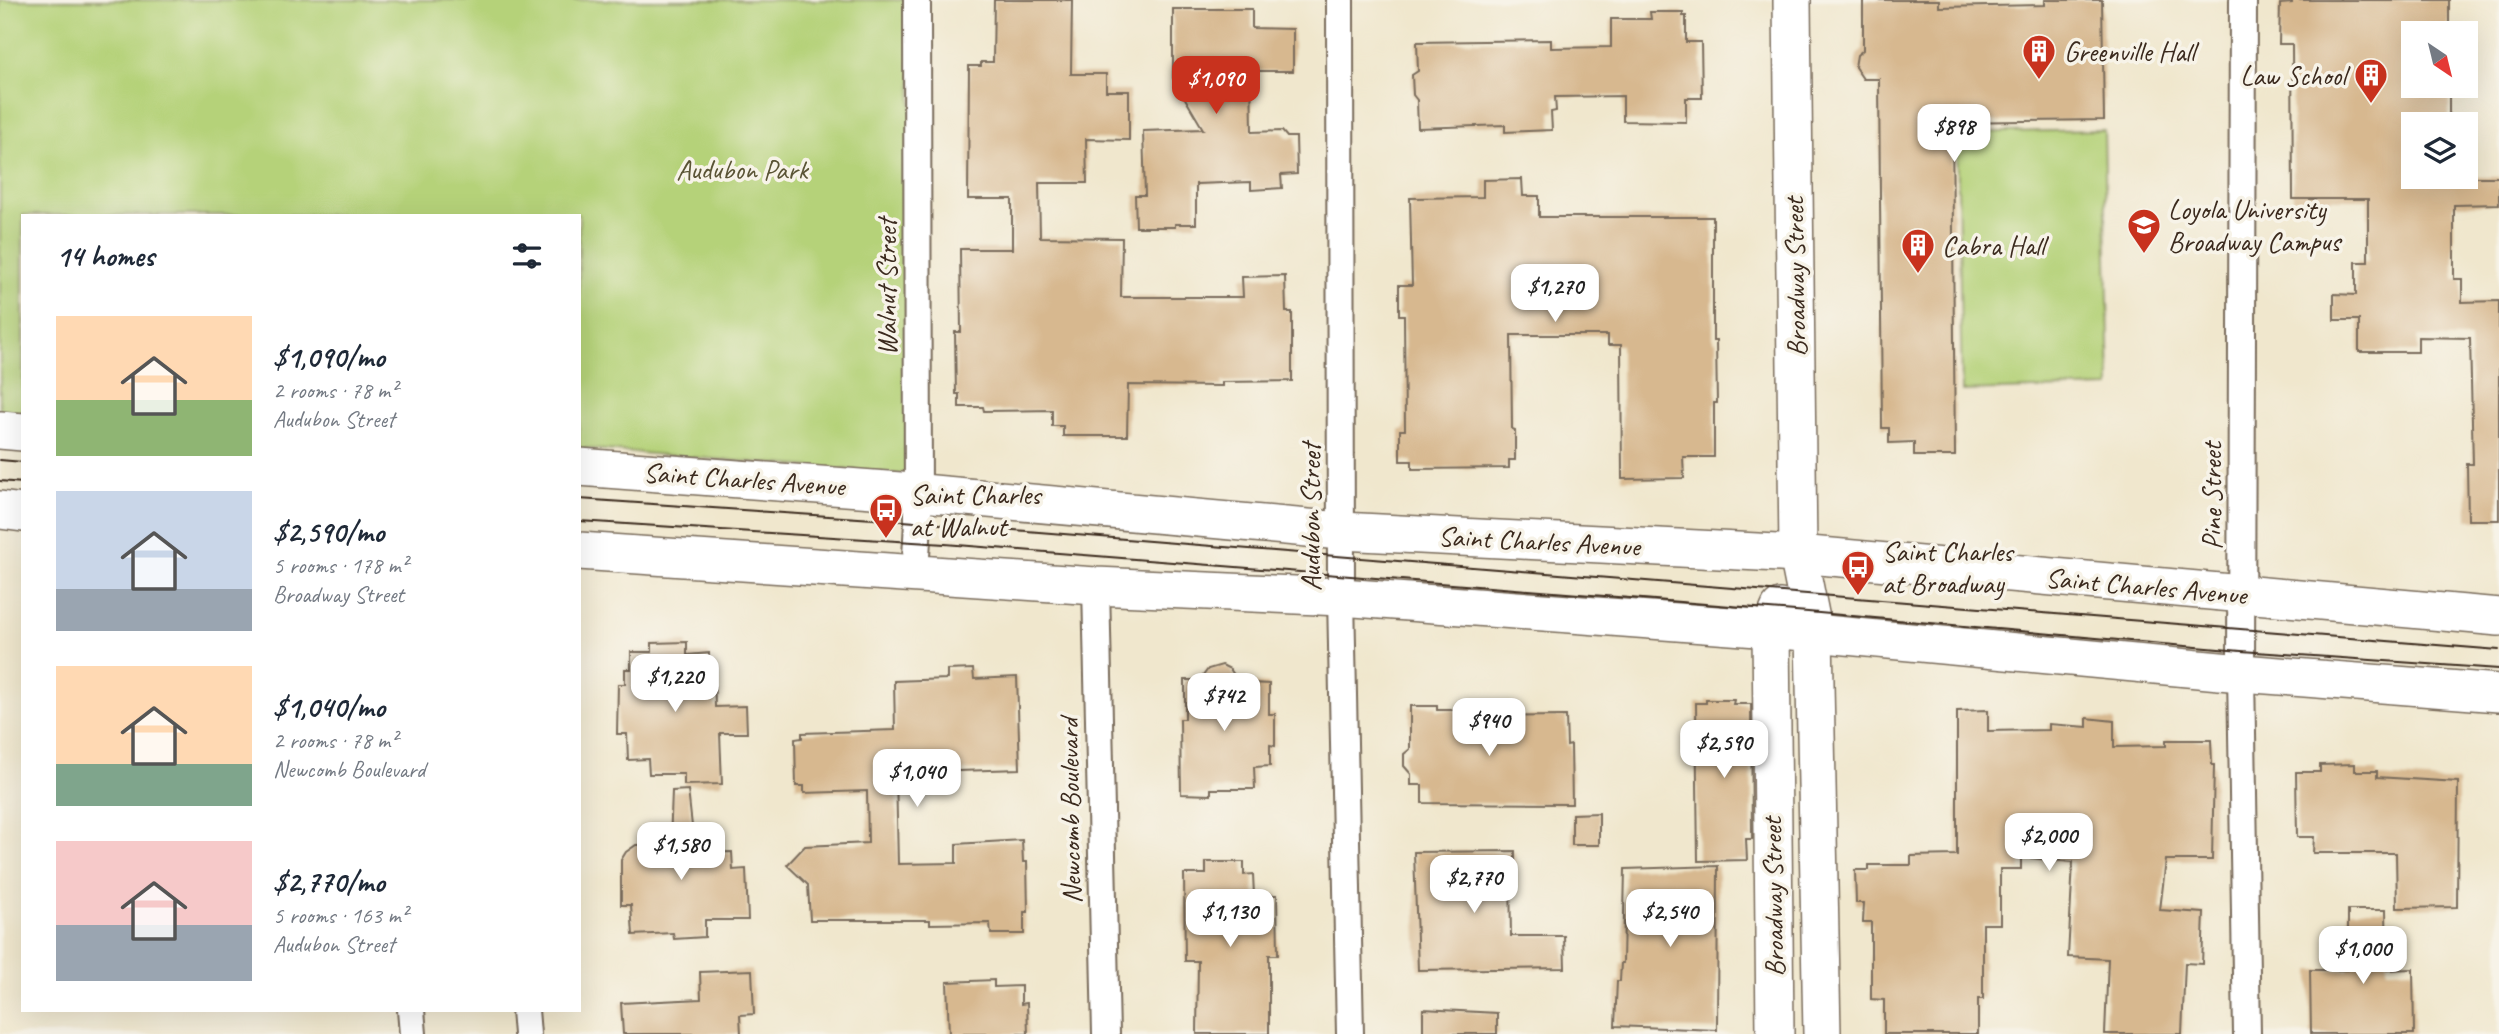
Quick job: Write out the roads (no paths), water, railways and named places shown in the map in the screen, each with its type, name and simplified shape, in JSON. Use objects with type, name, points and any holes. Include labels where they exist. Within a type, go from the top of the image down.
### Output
[{"type":"main road","name":"Broadway Street","points":[[1793,0],[1798,554],[1814,634],[1822,1034]]},
{"type":"main road","points":[[0,430],[21,432]]},
{"type":"main road","name":"Saint Charles Avenue","points":[[581,467],[917,492],[1341,531],[1798,554],[2499,617]]},
{"type":"main road","points":[[0,510],[21,513]]},
{"type":"main road","points":[[581,551],[1096,586],[1341,597],[1771,629],[2241,673],[2499,693]]},
{"type":"main road","name":"Broadway Street","points":[[1775,1034],[1771,629],[1798,554]]},
{"type":"street","name":"Walnut Street","points":[[915,574],[918,542],[917,0]]},
{"type":"street","name":"Audubon Street","points":[[1340,0],[1341,597],[1350,1034]]},
{"type":"street","name":"Pine Street","points":[[2243,0],[2241,673],[2247,1034]]},
{"type":"street","name":"Newcomb Boulevard","points":[[1096,586],[1106,1034]]},
{"type":"street","points":[[411,1012],[413,1034]]},
{"type":"street","points":[[525,1012],[527,1034]]},
{"type":"tram line","points":[[0,460],[21,462]]},
{"type":"tram line","points":[[0,481],[21,483]]},
{"type":"tram line","points":[[581,499],[903,521],[2499,650]]},
{"type":"tram line","points":[[581,521],[945,544],[1808,612],[2241,651],[2499,669]]},
{"type":"place","name":"Greenville Hall","points":[[2039,81]]},
{"type":"place","name":"Law School","points":[[2371,105]]},
{"type":"place","name":"Loyola University Broadway Campus","points":[[2144,255]]},
{"type":"place","name":"Cabra Hall","points":[[1918,275]]},
{"type":"place","name":"Saint Charles at Walnut","points":[[886,540]]},
{"type":"place","name":"Saint Charles at Broadway","points":[[1858,597]]},
{"type":"park label","name":"Audubon Park","points":[[742,169]]}]
